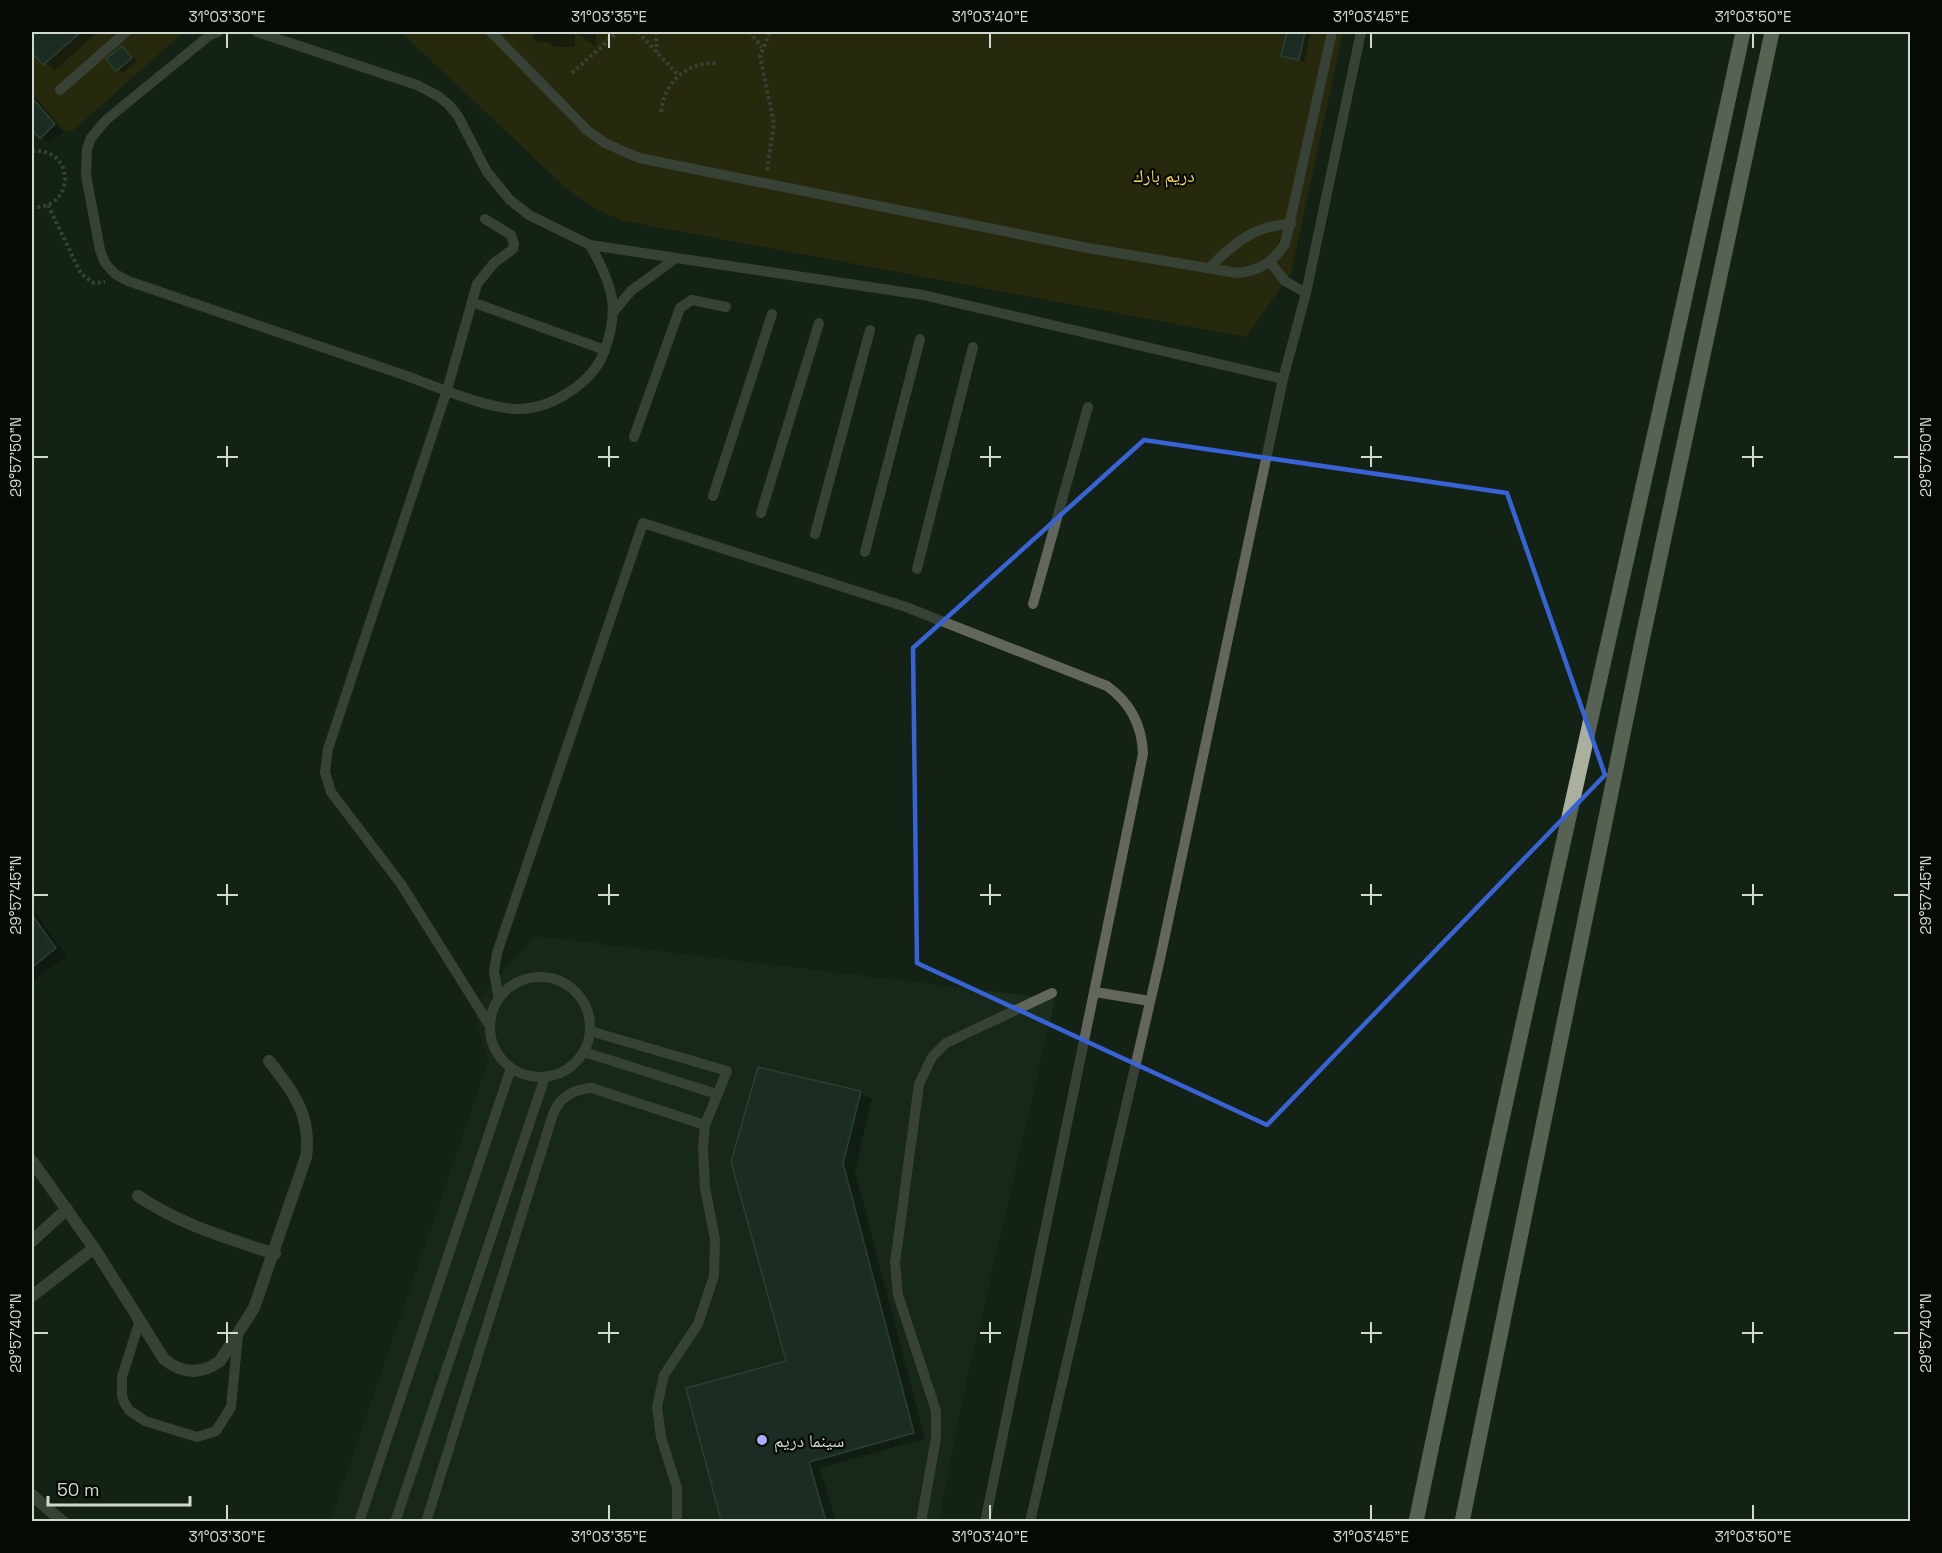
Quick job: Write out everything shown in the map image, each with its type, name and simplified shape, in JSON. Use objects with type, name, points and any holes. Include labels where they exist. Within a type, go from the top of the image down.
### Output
[{"type":"main road","points":[[1416,1521],[1527,1006],[1643,496],[1743,32]]},
{"type":"main road","points":[[1462,1521],[1645,629],[1772,32]]},
{"type":"street","points":[[32,1161],[94,1248],[139,1323],[164,1359],[172,1366],[191,1372],[202,1371],[220,1361],[254,1308],[306,1157],[308,1133],[298,1098],[269,1061]]},
{"type":"street","points":[[138,1196],[158,1210],[201,1230],[274,1254]]},
{"type":"street","points":[[32,1241],[68,1209]]},
{"type":"street","points":[[32,1296],[94,1248]]},
{"type":"street","points":[[32,1495],[46,1510],[63,1521]]},
{"type":"lane","points":[[60,90],[126,32]]},
{"type":"lane","points":[[218,32],[210,35],[106,120],[91,138],[85,158],[86,175],[100,250],[105,263],[115,274],[128,281],[447,390],[512,409],[534,407],[575,389],[598,368],[605,350],[614,311],[609,281],[590,245]]},
{"type":"lane","points":[[257,32],[417,85],[438,96],[458,116],[487,172],[510,200],[529,215],[590,245],[923,295],[1282,379]]},
{"type":"lane","points":[[491,32],[573,118],[621,151],[658,162],[1088,248],[1209,268],[1248,272],[1270,262],[1285,244],[1332,32]]},
{"type":"lane","points":[[1030,1521],[1150,1001],[1282,379],[1306,293],[1361,32]]},
{"type":"lane","points":[[485,219],[511,235],[513,249],[494,263],[481,279],[472,302],[447,390],[328,749],[325,772],[336,802],[412,901],[490,1026]]},
{"type":"lane","points":[[1209,268],[1251,232],[1270,226],[1291,224]]},
{"type":"lane","points":[[614,311],[646,278],[676,258]]},
{"type":"lane","points":[[1270,262],[1285,281],[1306,293]]},
{"type":"lane","points":[[634,437],[680,308],[692,300],[726,307]]},
{"type":"lane","points":[[472,302],[605,350]]},
{"type":"lane","points":[[713,496],[772,314]]},
{"type":"lane","points":[[760,513],[819,323]]},
{"type":"lane","points":[[815,534],[870,330]]},
{"type":"lane","points":[[865,552],[920,339]]},
{"type":"lane","points":[[917,568],[973,347]]},
{"type":"lane","points":[[1033,604],[1088,407]]},
{"type":"lane","points":[[499,999],[494,972],[497,953],[643,522],[906,607],[1107,686],[1118,694],[1137,722],[1143,754],[985,1521]]},
{"type":"lane","points":[[535,978],[550,978],[564,983],[584,1003],[590,1017],[590,1031],[584,1052],[567,1069],[545,1077],[522,1074],[512,1068],[500,1057],[492,1042],[490,1026],[492,1012],[499,999],[515,985],[535,978]]},
{"type":"lane","points":[[1095,992],[1150,1001]]},
{"type":"lane","points":[[921,1521],[936,1438],[936,1410],[898,1295],[895,1263],[919,1084],[932,1057],[946,1043],[1052,993]]},
{"type":"lane","points":[[590,1031],[727,1071],[705,1125],[703,1170],[715,1239],[714,1276],[698,1324],[664,1375],[657,1407],[661,1437],[676,1488],[677,1521]]},
{"type":"lane","points":[[584,1052],[717,1094]]},
{"type":"lane","points":[[358,1521],[512,1068]]},
{"type":"lane","points":[[395,1521],[545,1077]]},
{"type":"lane","points":[[426,1521],[553,1114],[560,1101],[574,1091],[592,1088],[705,1125]]},
{"type":"lane","points":[[139,1323],[122,1377],[122,1396],[125,1404],[130,1412],[145,1421],[197,1437],[216,1431],[231,1407],[238,1335]]},
{"type":"path","points":[[572,73],[618,32]]},
{"type":"path","points":[[638,32],[678,75]]},
{"type":"path","points":[[656,32],[657,52]]},
{"type":"path","points":[[749,32],[762,47]]},
{"type":"path","points":[[765,182],[774,124],[760,66],[762,47],[770,32]]},
{"type":"path","points":[[661,112],[665,92],[678,75],[697,65],[718,63]]},
{"type":"path","points":[[32,151],[51,154],[63,167],[65,176],[62,193],[48,205],[32,207]]},
{"type":"path","points":[[48,205],[81,274],[86,279],[102,283],[115,274]]},
{"type":"highlighted area","points":[[1144,440],[1507,493],[1605,775],[1267,1125],[917,963],[913,648]]},
{"type":"shaded area","points":[[535,936],[1055,999],[962,1402],[939,1521],[330,1522],[488,1062],[473,1006]]},
{"type":"green space","points":[[32,32],[184,32],[71,132],[59,129],[32,98]]},
{"type":"green space","name":"دريم بارك","points":[[401,32],[1343,32],[1291,273],[1246,337],[620,220],[591,206],[566,188]]},
{"type":"building","points":[[32,32],[81,32],[43,65],[32,53]]},
{"type":"building","points":[[1287,32],[1305,32],[1299,60],[1281,56]]},
{"type":"building","points":[[122,46],[132,58],[116,71],[106,59]]},
{"type":"building","points":[[32,98],[55,124],[40,139],[32,130]]},
{"type":"building","points":[[32,915],[56,948],[32,967]]},
{"type":"building","points":[[758,1067],[861,1091],[843,1163],[914,1433],[809,1462],[826,1521],[721,1521],[686,1388],[786,1361],[731,1162]]},
{"type":"place","name":"سينما دريم","points":[[762,1440]]}]
